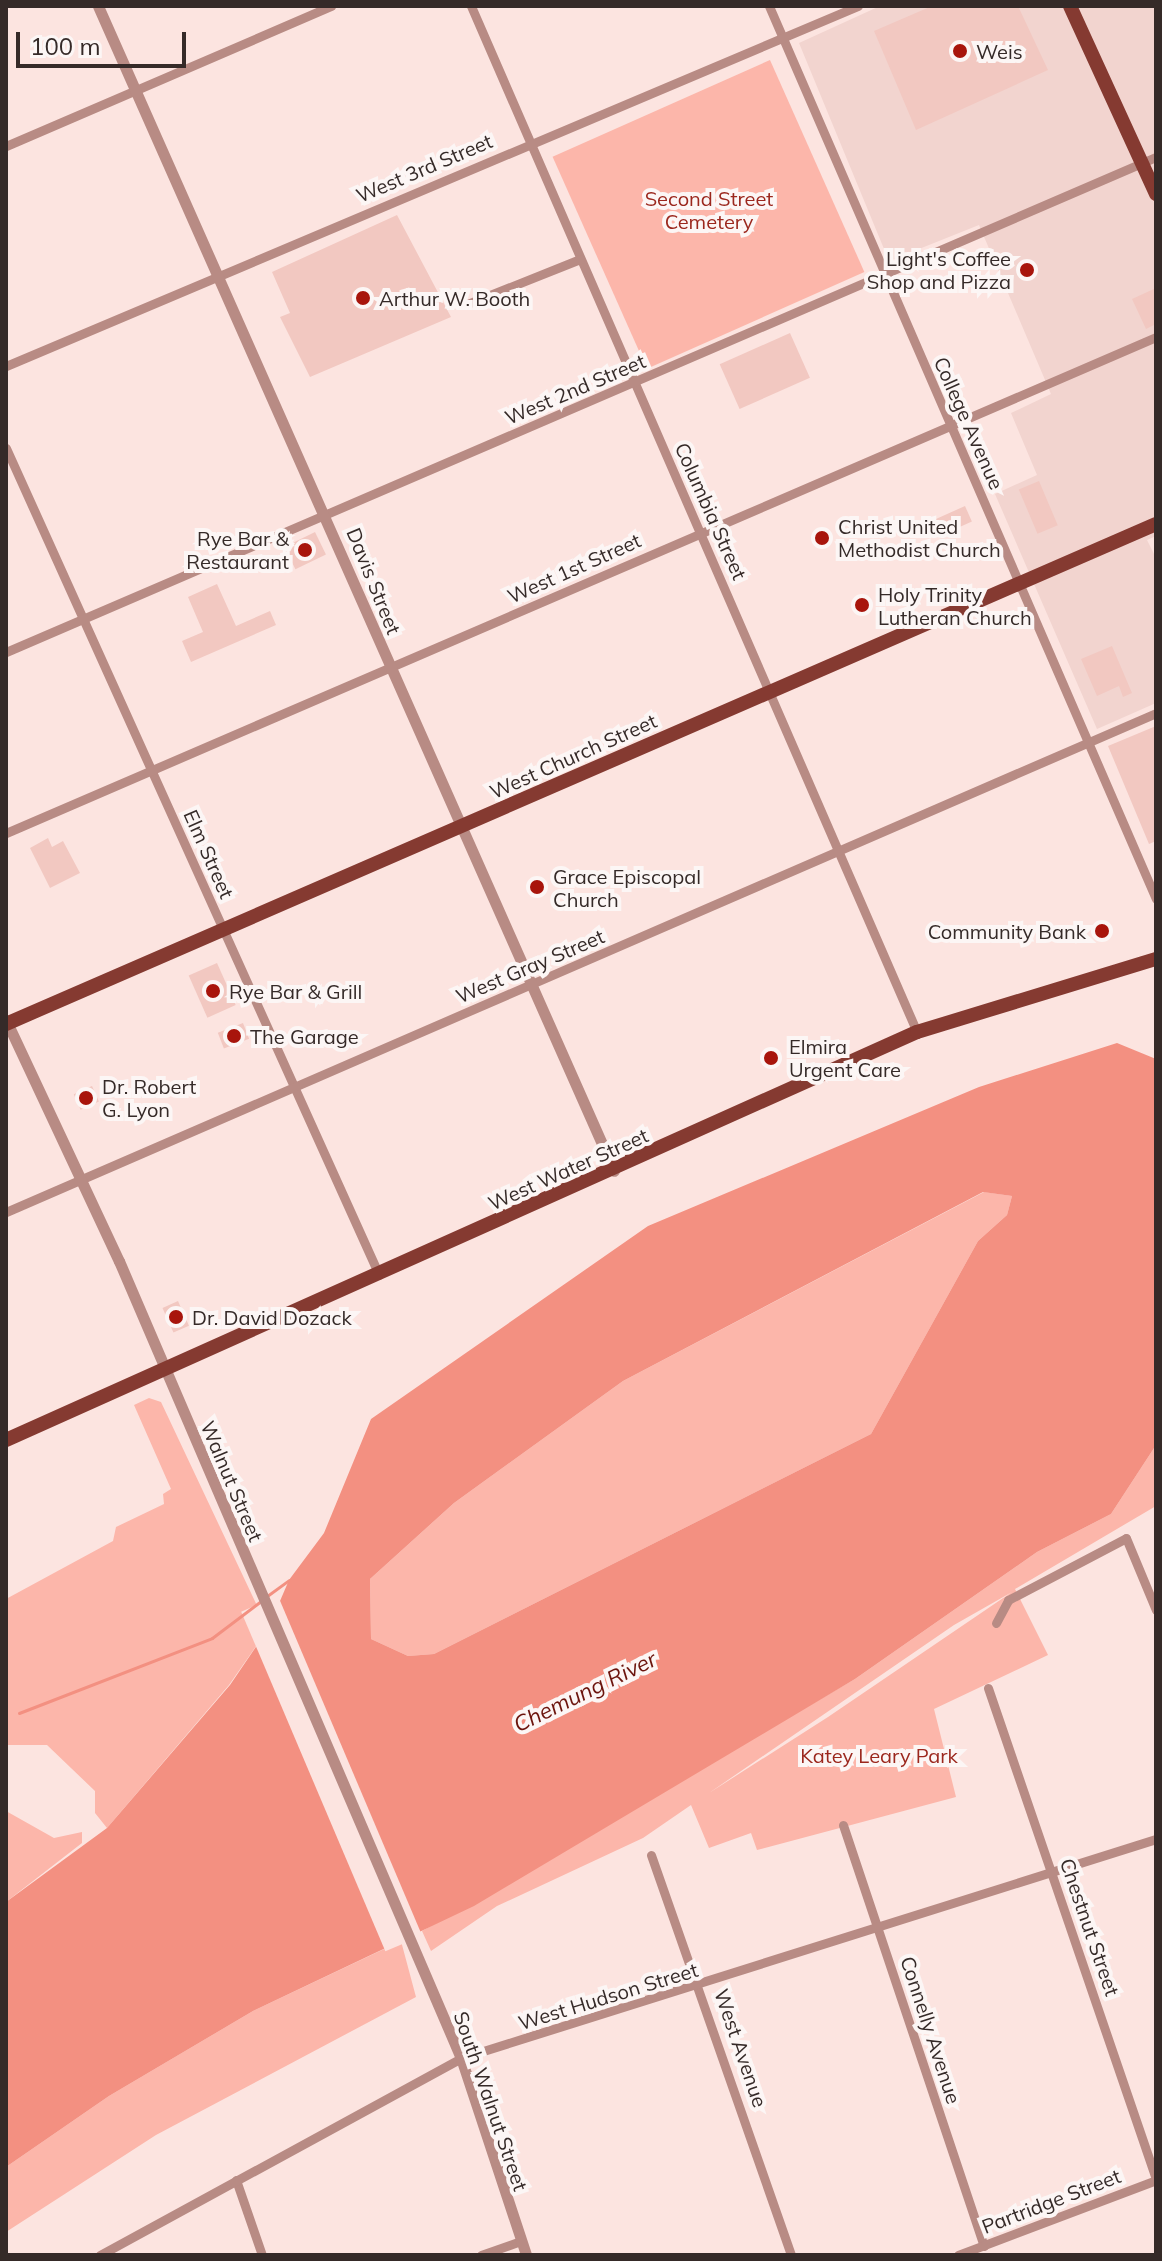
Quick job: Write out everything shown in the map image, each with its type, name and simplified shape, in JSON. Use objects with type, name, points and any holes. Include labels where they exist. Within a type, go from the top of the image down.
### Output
[{"type":"main road","points":[[1070,6],[1149,160],[1156,194]]},
{"type":"main road","name":"West Church Street","points":[[7,1022],[224,931],[1156,524]]},
{"type":"main road","name":"West Water Street","points":[[6,1440],[614,1171],[917,1032],[1156,959]]},
{"type":"street","name":"Davis Street","points":[[98,6],[326,513],[528,987],[614,1171]]},
{"type":"street","points":[[6,146],[331,6]]},
{"type":"street","name":"Columbia Street","points":[[471,6],[917,1032]]},
{"type":"street","name":"College Avenue","points":[[769,6],[1156,899]]},
{"type":"street","name":"West 3rd Street","points":[[6,366],[858,6]]},
{"type":"street","name":"West 2nd Street","points":[[6,652],[326,513],[886,278],[1149,160]]},
{"type":"street","points":[[465,305],[580,259]]},
{"type":"street","name":"West 1st Street","points":[[6,833],[1156,337]]},
{"type":"street","name":"Elm Street","points":[[6,448],[379,1275]]},
{"type":"street","name":"West Gray Street","points":[[6,1212],[1156,713]]},
{"type":"street","name":"Walnut Street","points":[[7,1022],[81,1179],[419,1960]]},
{"type":"street","points":[[996,1623],[1008,1600],[1126,1538],[1156,1610]]},
{"type":"street","name":"Chestnut Street","points":[[988,1688],[1156,2179]]},
{"type":"street","name":"Connelly Avenue","points":[[843,1825],[984,2246]]},
{"type":"street","name":"West Hudson Street","points":[[100,2255],[461,2058],[701,1987],[1054,1875],[1156,1839]]},
{"type":"street","name":"West Avenue","points":[[651,1855],[701,1987],[791,2255]]},
{"type":"street","name":"South Walnut Street","points":[[419,1960],[461,2058],[526,2255]]},
{"type":"street","name":"Partridge Street","points":[[958,2255],[1156,2179]]},
{"type":"street","points":[[236,2180],[262,2255]]},
{"type":"street","points":[[481,2255],[521,2241]]},
{"type":"shaded area","points":[[880,6],[1156,6],[1156,536],[1147,540],[1156,558],[1156,703],[1097,729],[995,494],[1037,475],[1011,413],[1051,394],[979,225],[889,261],[799,43]]},
{"type":"green space","name":"Second Street Cemetery","points":[[770,60],[864,272],[647,369],[553,157]]},
{"type":"green space","points":[[984,1192],[1012,1196],[1007,1215],[978,1241],[871,1434],[434,1654],[408,1656],[371,1639],[370,1579],[454,1503],[623,1381]]},
{"type":"green space","points":[[149,1398],[161,1402],[268,1629],[229,1685],[107,1828],[95,1813],[95,1791],[47,1745],[6,1745],[6,1599],[113,1541],[116,1527],[164,1504],[163,1494],[171,1489],[134,1405]]},
{"type":"green space","name":"Katey Leary Park","points":[[1156,1445],[1156,1506],[1015,1589],[1048,1655],[934,1709],[956,1797],[757,1850],[751,1833],[709,1848],[691,1805],[643,1838],[497,1906],[431,1951],[422,1931],[855,1679],[1037,1552],[1111,1514]],"holes":[[[1012,1592],[828,1717],[709,1793],[954,1625]]]},
{"type":"green space","points":[[6,1811],[54,1838],[82,1832],[82,1843],[6,1902]]},
{"type":"green space","points":[[401,1941],[416,1997],[156,2135],[6,2232],[6,2167],[109,2096],[253,2011]]},
{"type":"water","name":"Chemung River","points":[[1117,1043],[1156,1059],[1156,1445],[1111,1514],[1037,1552],[855,1679],[474,1906],[253,2011],[109,2096],[6,2167],[6,1902],[107,1828],[230,1685],[268,1629],[289,1580],[324,1533],[371,1419],[648,1226],[979,1087]],"holes":[[[983,1192],[1012,1196],[1007,1215],[978,1241],[871,1434],[434,1654],[408,1656],[371,1639],[370,1579],[454,1503],[623,1381]]]},
{"type":"pier","points":[[278,1596],[422,1936],[385,1951],[241,1612]]},
{"type":"building","name":"Weis","points":[[932,6],[1018,6],[1048,70],[916,130],[874,31]]},
{"type":"building","name":"Arthur W. Booth","points":[[397,215],[451,317],[310,377],[280,317],[290,313],[272,272]]},
{"type":"building","points":[[1156,288],[1156,324],[1146,329],[1132,299]]},
{"type":"building","points":[[790,333],[810,378],[740,409],[720,364]]},
{"type":"building","points":[[1039,481],[1058,525],[1038,534],[1019,490]]},
{"type":"building","points":[[965,506],[972,522],[942,535],[935,519]]},
{"type":"building","name":"Rye Bar & Restaurant","points":[[315,532],[326,554],[295,569],[284,547]]},
{"type":"building","points":[[217,584],[236,626],[270,611],[276,625],[191,662],[182,641],[203,632],[188,597]]},
{"type":"building","points":[[1112,646],[1132,693],[1123,697],[1119,686],[1097,696],[1081,659]]},
{"type":"building","points":[[1156,726],[1156,841],[1149,844],[1108,746]]},
{"type":"building","points":[[48,838],[52,847],[63,841],[80,873],[50,888],[30,848]]},
{"type":"building","name":"Rye Bar & Grill","points":[[217,963],[236,1005],[207,1018],[189,976]]},
{"type":"building","name":"The Garage","points":[[243,1023],[249,1039],[224,1049],[218,1033]]},
{"type":"building","name":"Dr. Robert G. Lyon","points":[[92,1086],[99,1102],[81,1110],[74,1094]]},
{"type":"building","name":"Dr. David Dozack","points":[[178,1301],[189,1326],[173,1333],[162,1308]]},
{"type":"waterway","points":[[267,1596],[289,1580]]},
{"type":"waterway","points":[[19,1713],[212,1638],[261,1601]]},
{"type":"place","name":"Weis","points":[[960,51]]},
{"type":"place","name":"Light's Coffee Shop and Pizza","points":[[1027,270]]},
{"type":"place","name":"Arthur W. Booth","points":[[363,298]]},
{"type":"place","name":"Christ United Methodist Church","points":[[822,538]]},
{"type":"place","name":"Rye Bar & Restaurant","points":[[305,550]]},
{"type":"place","name":"Holy Trinity Lutheran Church","points":[[862,605]]},
{"type":"place","name":"Grace Episcopal Church","points":[[537,887]]},
{"type":"place","name":"Community Bank","points":[[1102,931]]},
{"type":"place","name":"Rye Bar & Grill","points":[[213,991]]},
{"type":"place","name":"The Garage","points":[[234,1036]]},
{"type":"place","name":"Elmira Urgent Care","points":[[771,1058]]},
{"type":"place","name":"Dr. Robert G. Lyon","points":[[86,1098]]},
{"type":"place","name":"Dr. David Dozack","points":[[176,1317]]}]
